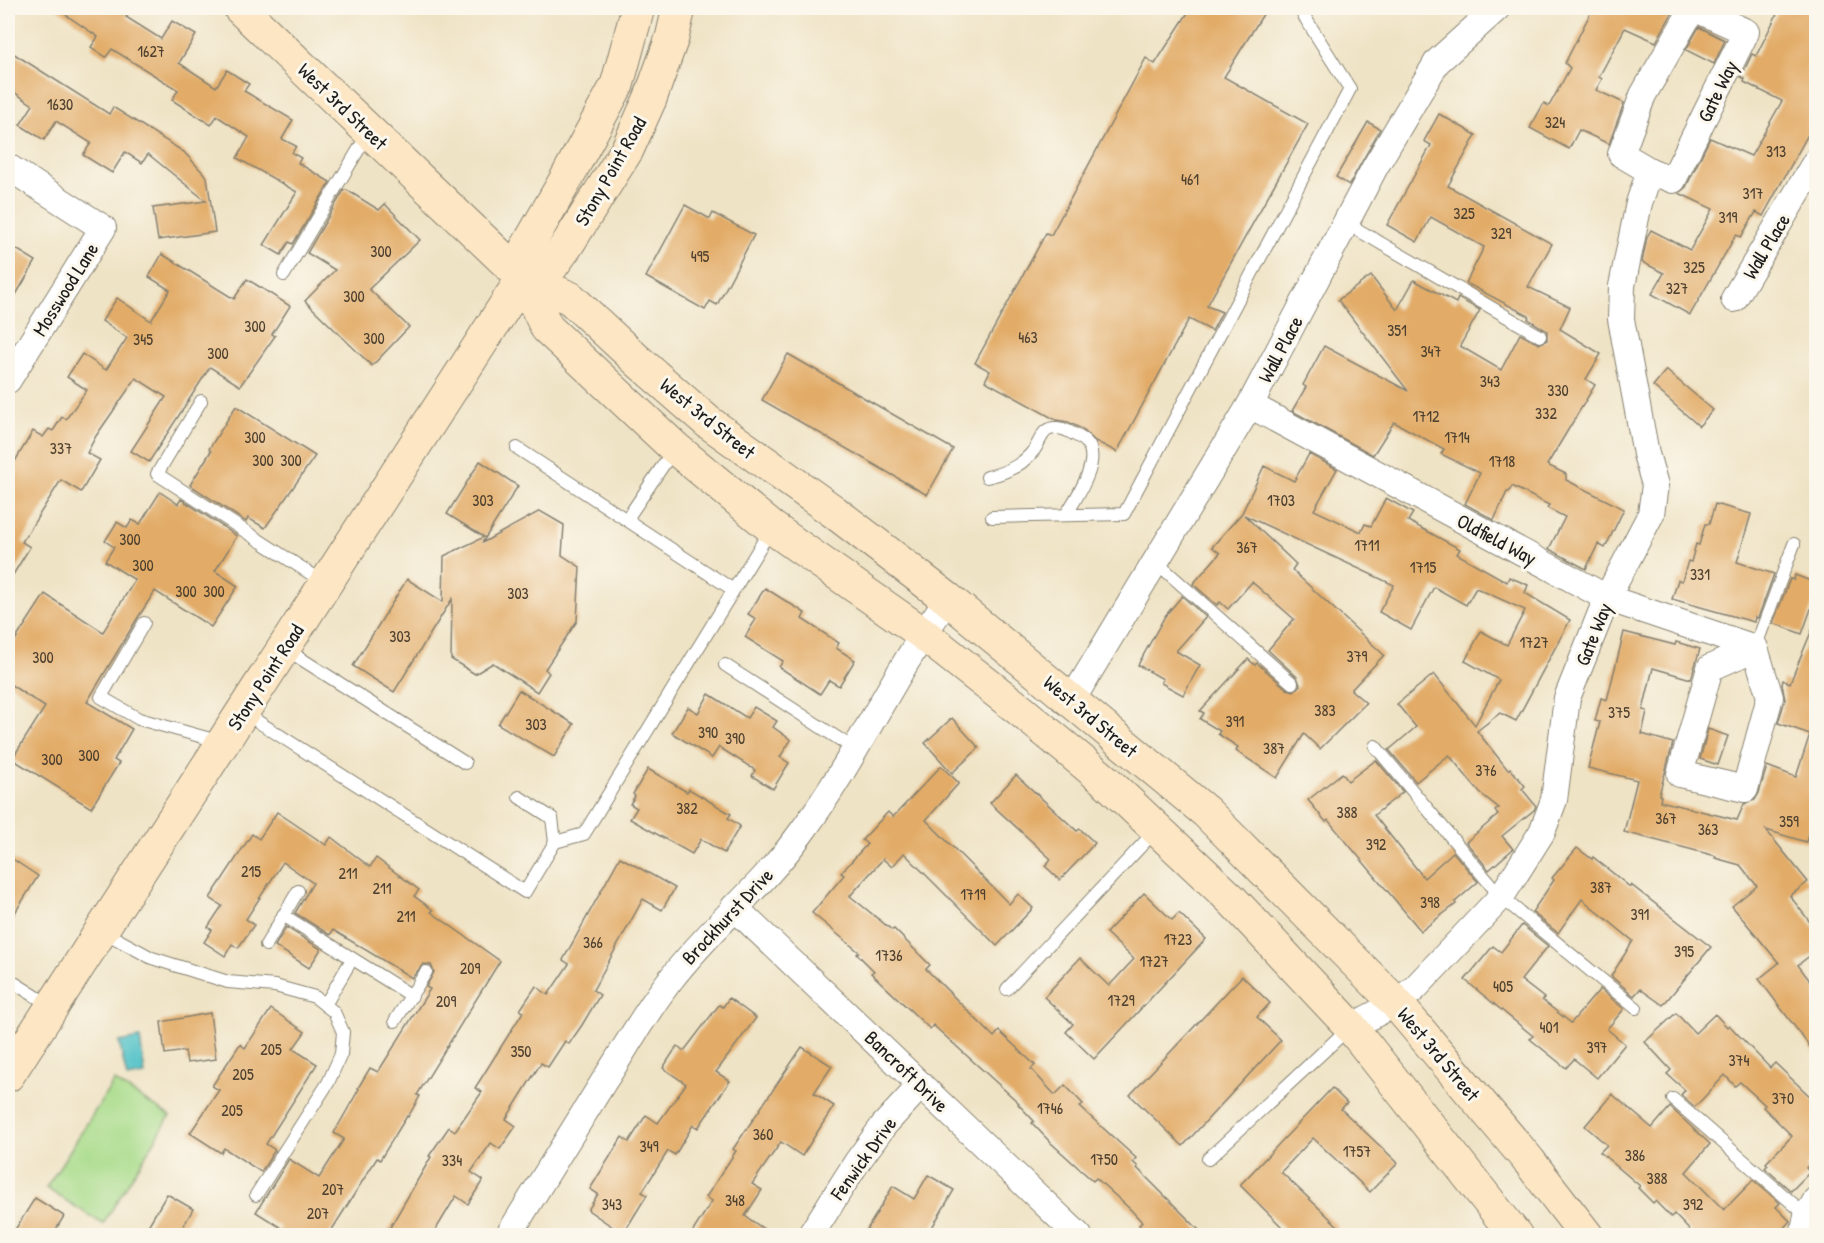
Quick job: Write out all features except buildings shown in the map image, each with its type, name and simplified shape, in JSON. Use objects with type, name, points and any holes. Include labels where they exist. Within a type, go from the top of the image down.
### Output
[{"type":"main road","name":"West 3rd Street","points":[[240,8],[523,278],[547,328],[675,448],[771,528],[922,633],[1089,768],[1232,900],[1351,1027],[1516,1236]]},
{"type":"main road","name":"Stony Point Road","points":[[8,1075],[523,278],[526,249],[617,85],[638,8]]},
{"type":"main road","name":"Stony Point Road","points":[[523,278],[550,267],[567,245],[627,150],[650,99],[672,38],[679,8]]},
{"type":"main road","name":"West 3rd Street","points":[[523,278],[570,298],[708,422],[833,511],[948,598],[1206,812],[1396,1003],[1529,1161],[1587,1236]]},
{"type":"street","name":"Wall Place","points":[[1072,700],[1251,405],[1375,167],[1437,62],[1497,8]]},
{"type":"street","name":"Gate Way","points":[[1693,8],[1746,32],[1673,180],[1650,171],[1621,154],[1643,95],[1693,8]]},
{"type":"street","name":"Wall Place","points":[[1734,299],[1816,161]]},
{"type":"street","name":"Mosswood Lane","points":[[8,167],[103,228],[8,380]]},
{"type":"street","name":"Gate Way","points":[[1351,1027],[1396,1003],[1415,988],[1501,897],[1542,832],[1554,800],[1567,698],[1607,598],[1651,514],[1655,485],[1646,454],[1621,319],[1622,285],[1639,202],[1650,171]]},
{"type":"street","name":"Oldfield Way","points":[[1251,405],[1607,598],[1755,648]]},
{"type":"street","name":"Brockhurst Drive","points":[[508,1236],[641,1021],[670,980],[701,942],[800,836],[856,750],[922,633],[948,598]]},
{"type":"street","points":[[1755,648],[1770,697],[1745,789],[1680,774],[1710,668],[1755,648]]},
{"type":"street","name":"Bancroft Drive","points":[[734,907],[1079,1236]]},
{"type":"street","name":"Fenwick Drive","points":[[810,1236],[856,1162],[884,1125],[921,1085]]},
{"type":"lane","points":[[992,517],[1124,514],[1350,89],[1299,8]]},
{"type":"lane","points":[[284,275],[370,131]]},
{"type":"lane","points":[[1346,223],[1540,336]]},
{"type":"lane","points":[[201,401],[157,474],[326,583]]},
{"type":"lane","points":[[987,477],[1004,473],[1020,464],[1033,452],[1046,431],[1053,428],[1065,429],[1086,441],[1091,450],[1090,473],[1066,515]]},
{"type":"lane","points":[[517,448],[732,589]]},
{"type":"lane","points":[[627,519],[675,448]]},
{"type":"lane","points":[[555,842],[584,834],[771,528]]},
{"type":"lane","points":[[1755,648],[1794,544]]},
{"type":"lane","points":[[1156,562],[1292,683]]},
{"type":"lane","points":[[144,623],[100,697],[139,719],[184,730],[222,743]]},
{"type":"lane","points":[[284,648],[465,764]]},
{"type":"lane","points":[[725,665],[856,750]]},
{"type":"lane","points":[[243,711],[525,892],[555,842],[552,818],[519,797]]},
{"type":"lane","points":[[1375,746],[1501,897],[1636,1008]]},
{"type":"lane","points":[[1007,989],[1156,829]]},
{"type":"lane","points":[[266,945],[298,891]]},
{"type":"lane","points":[[283,915],[411,996]]},
{"type":"lane","points":[[101,931],[152,958],[228,982],[275,986],[315,997],[334,1012],[344,1032],[341,1054],[328,1083],[256,1195]]},
{"type":"lane","points":[[325,1005],[352,959]]},
{"type":"lane","points":[[396,1022],[426,972]]},
{"type":"lane","points":[[8,979],[52,1007]]},
{"type":"lane","points":[[1208,1159],[1351,1027]]},
{"type":"lane","points":[[1673,1099],[1809,1217]]},
{"type":"green space","points":[[114,1081],[170,1116],[103,1224],[46,1188]]},
{"type":"water","points":[[140,1038],[145,1075],[127,1078],[119,1042]]}]
